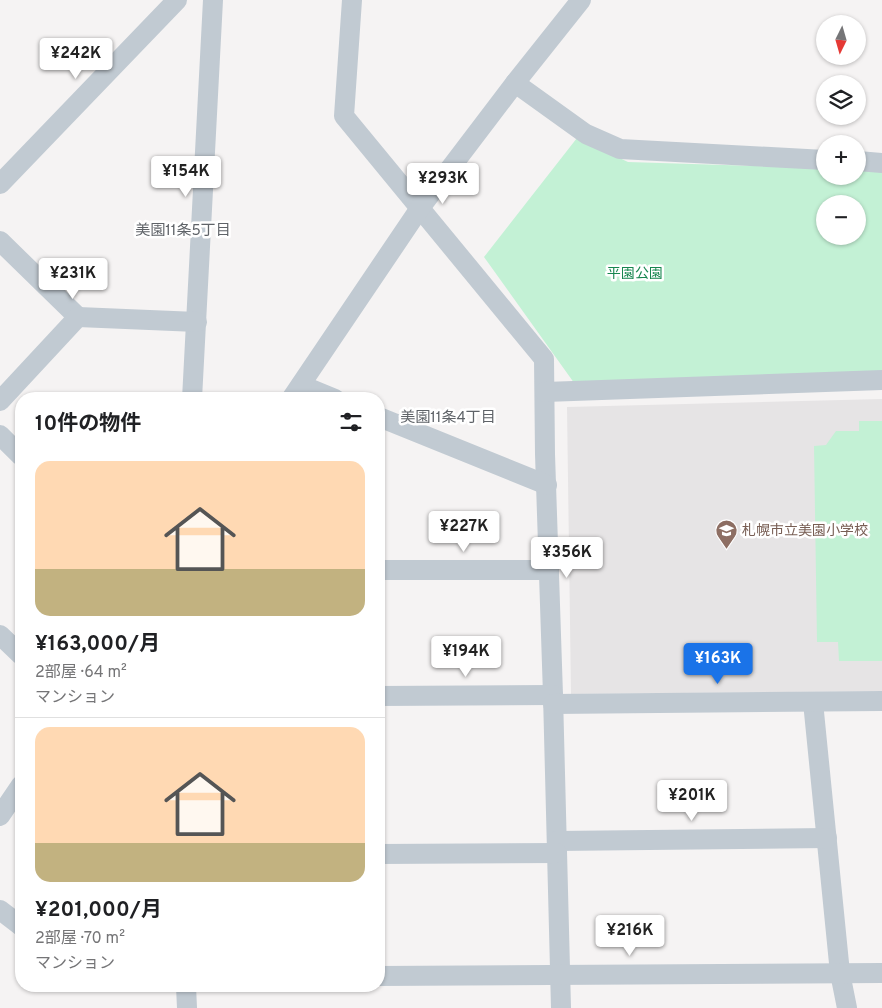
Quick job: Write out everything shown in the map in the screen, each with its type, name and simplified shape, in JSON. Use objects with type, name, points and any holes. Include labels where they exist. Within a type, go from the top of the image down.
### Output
[{"type":"street","points":[[0,184],[177,0]]},
{"type":"street","points":[[192,392],[213,0]]},
{"type":"street","points":[[352,0],[344,116],[544,359],[560,1008]]},
{"type":"street","points":[[296,392],[420,208],[581,0]]},
{"type":"street","points":[[515,83],[586,134],[620,149],[816,160]]},
{"type":"street","points":[[866,162],[882,163]]},
{"type":"street","points":[[0,241],[78,317],[197,322]]},
{"type":"street","points":[[0,401],[78,317]]},
{"type":"street","points":[[545,392],[882,380]]},
{"type":"street","points":[[385,419],[547,485]]},
{"type":"street","points":[[0,435],[15,450]]},
{"type":"street","points":[[385,570],[549,570]]},
{"type":"street","points":[[0,635],[15,649]]},
{"type":"street","points":[[385,696],[553,700],[882,701]]},
{"type":"street","points":[[813,702],[840,973],[847,1008]]},
{"type":"street","points":[[0,816],[15,794]]},
{"type":"street","points":[[385,854],[828,838]]},
{"type":"street","points":[[0,910],[15,921]]},
{"type":"street","points":[[385,976],[882,973]]},
{"type":"street","points":[[186,992],[187,1008]]},
{"type":"shaded area","name":"札幌市立美園小学校","points":[[882,399],[882,691],[571,694],[567,407]]},
{"type":"green space","name":"平園公園","points":[[577,138],[628,162],[816,168],[816,185],[866,185],[866,170],[882,170],[882,374],[577,387],[484,257]]},
{"type":"green space","points":[[859,421],[882,421],[882,661],[839,661],[838,642],[817,642],[814,446],[826,445],[836,431],[859,431]]},
{"type":"place","name":"札幌市立美園小学校","points":[[726,549]]},
{"type":"district","name":"美園11条5丁目","points":[[183,230]]},
{"type":"district","name":"美園11条4丁目","points":[[448,417]]}]
